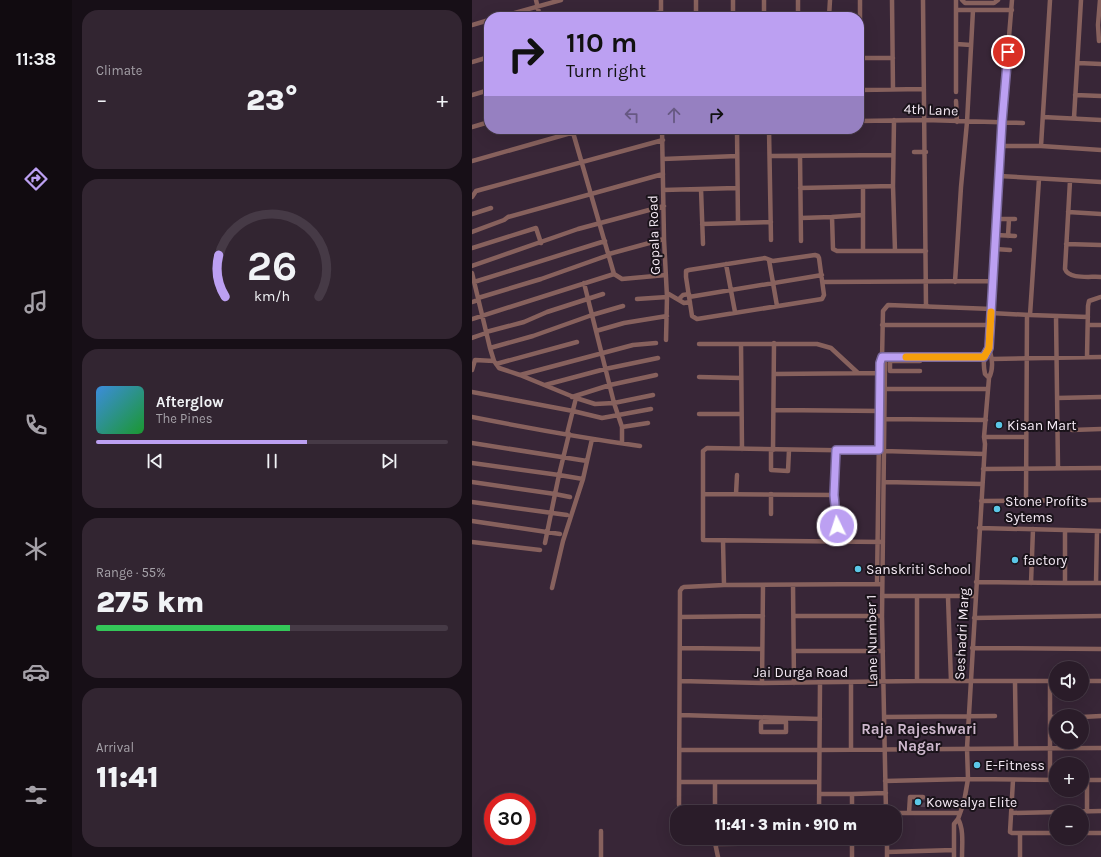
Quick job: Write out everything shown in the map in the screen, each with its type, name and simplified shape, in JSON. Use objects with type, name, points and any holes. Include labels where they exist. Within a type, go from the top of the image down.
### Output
[{"type":"street","points":[[536,0],[539,12]]},
{"type":"street","points":[[517,12],[561,0]]},
{"type":"street","points":[[661,0],[661,12]]},
{"type":"street","points":[[696,0],[696,12]]},
{"type":"street","points":[[733,0],[733,12]]},
{"type":"street","points":[[764,0],[764,12]]},
{"type":"street","points":[[798,0],[798,12]]},
{"type":"street","points":[[829,12],[830,0]]},
{"type":"street","points":[[860,0],[860,12]]},
{"type":"street","points":[[892,0],[893,90]]},
{"type":"street","points":[[923,0],[926,152],[926,306]]},
{"type":"street","points":[[956,0],[956,92]]},
{"type":"street","points":[[962,0],[965,4],[994,3],[998,0]]},
{"type":"street","name":"Seshadri Marg","points":[[954,857],[954,824],[958,819],[964,802],[968,779],[967,748],[984,437],[992,359],[989,348],[996,219],[1012,0]]},
{"type":"street","points":[[1041,146],[1050,0]]},
{"type":"street","points":[[1074,118],[1081,0]]},
{"type":"street","points":[[1099,41],[1100,0]]},
{"type":"street","points":[[956,10],[1012,10]]},
{"type":"street","points":[[955,282],[974,10]]},
{"type":"street","points":[[472,25],[484,21]]},
{"type":"street","points":[[956,44],[971,45]]},
{"type":"street","points":[[472,62],[484,58]]},
{"type":"street","points":[[864,58],[893,58]]},
{"type":"street","points":[[1078,63],[1101,64]]},
{"type":"street","points":[[864,90],[924,89]]},
{"type":"street","points":[[472,95],[484,91]]},
{"type":"street","points":[[1075,95],[1101,96]]},
{"type":"street","points":[[956,101],[956,122]]},
{"type":"street","points":[[1043,117],[1101,120]]},
{"type":"street","points":[[894,120],[893,186],[895,251]]},
{"type":"street","name":"4th Lane","points":[[864,121],[925,120],[1023,123]]},
{"type":"street","points":[[472,127],[484,123]]},
{"type":"street","points":[[472,161],[562,134]]},
{"type":"street","points":[[573,134],[614,274],[622,279],[666,275]]},
{"type":"street","name":"Gopala Road","points":[[662,134],[664,239],[667,295],[666,340]]},
{"type":"street","points":[[737,134],[738,223]]},
{"type":"street","points":[[769,134],[772,240]]},
{"type":"street","points":[[472,197],[476,191],[662,140]]},
{"type":"street","points":[[1001,146],[1041,146],[1101,150]]},
{"type":"street","points":[[914,152],[926,152]]},
{"type":"street","points":[[770,156],[893,155]]},
{"type":"street","points":[[663,159],[737,156]]},
{"type":"street","points":[[800,156],[801,241]]},
{"type":"street","points":[[472,232],[508,217],[663,174]]},
{"type":"street","points":[[999,176],[1101,182]]},
{"type":"street","points":[[1026,501],[1028,315],[1039,179]]},
{"type":"street","points":[[1070,181],[1065,269],[1066,272],[1074,276],[1101,277]]},
{"type":"street","points":[[800,188],[893,186]]},
{"type":"street","points":[[863,187],[863,251]]},
{"type":"street","points":[[663,190],[737,188]]},
{"type":"street","points":[[701,189],[703,244]]},
{"type":"street","points":[[472,266],[578,229],[664,206]]},
{"type":"street","points":[[472,214],[491,208]]},
{"type":"street","points":[[1068,212],[1101,214]]},
{"type":"street","points":[[801,218],[863,215]]},
{"type":"street","points":[[832,217],[834,251],[926,251]]},
{"type":"street","points":[[996,219],[1015,219]]},
{"type":"street","points":[[1008,219],[1008,236]]},
{"type":"street","points":[[702,224],[771,222]]},
{"type":"street","points":[[472,248],[536,228],[541,243]]},
{"type":"street","points":[[996,235],[1015,236]]},
{"type":"street","points":[[472,302],[609,254],[664,239]]},
{"type":"street","points":[[473,284],[605,241]]},
{"type":"street","points":[[1066,244],[1101,245]]},
{"type":"street","points":[[995,249],[1010,250]]},
{"type":"street","points":[[816,255],[819,258],[824,295],[822,299],[695,319],[692,314],[686,271],[726,264],[765,258],[773,261],[816,255]]},
{"type":"street","points":[[769,260],[777,306]]},
{"type":"street","points":[[726,264],[735,312]]},
{"type":"street","points":[[472,273],[473,284],[490,348],[495,363],[499,368],[595,404],[614,403],[653,395]]},
{"type":"street","points":[[472,319],[614,274]]},
{"type":"street","points":[[679,299],[683,295],[689,297],[822,275]]},
{"type":"street","points":[[823,282],[993,281]]},
{"type":"street","points":[[584,283],[605,369],[622,427],[622,443]]},
{"type":"street","points":[[472,338],[524,322],[547,312],[603,294]]},
{"type":"street","points":[[637,299],[667,295],[679,299],[684,303],[689,297]]},
{"type":"street","points":[[1087,357],[1088,306],[1089,302],[1101,297]]},
{"type":"street","points":[[882,411],[885,389],[880,363],[882,358],[882,325],[883,311],[888,305],[926,306],[1028,315],[1088,317]]},
{"type":"street","points":[[490,348],[533,336],[592,315],[623,306]]},
{"type":"street","points":[[596,331],[624,323],[667,316]]},
{"type":"street","points":[[1056,316],[1058,468]]},
{"type":"street","points":[[882,325],[991,325]]},
{"type":"street","points":[[1088,325],[1101,325]]},
{"type":"street","points":[[472,370],[473,360],[495,363],[577,342]]},
{"type":"street","points":[[520,375],[633,345],[656,343]]},
{"type":"street","points":[[774,343],[774,410],[771,470],[788,470],[788,450]]},
{"type":"street","points":[[699,344],[774,343],[825,345],[831,348],[858,373]]},
{"type":"street","points":[[740,344],[742,449]]},
{"type":"street","name":"Seshadri Marg","points":[[989,348],[984,357],[985,374],[989,378]]},
{"type":"street","points":[[882,358],[907,359],[984,357]]},
{"type":"street","points":[[992,359],[1101,357]]},
{"type":"street","points":[[545,385],[605,369],[658,358]]},
{"type":"street","points":[[907,359],[907,371]]},
{"type":"street","points":[[920,361],[907,359],[890,361],[890,371],[920,371]]},
{"type":"street","points":[[774,374],[882,373]]},
{"type":"street","points":[[880,542],[882,373]]},
{"type":"street","points":[[574,397],[610,385],[656,375]]},
{"type":"street","points":[[699,377],[741,378]]},
{"type":"street","points":[[885,389],[988,389]]},
{"type":"street","points":[[472,392],[602,418],[651,409]]},
{"type":"street","points":[[545,543],[573,411],[574,397]]},
{"type":"street","points":[[1057,398],[1101,397]]},
{"type":"street","points":[[774,410],[882,411]]},
{"type":"street","points":[[699,414],[741,414]]},
{"type":"street","points":[[472,417],[592,439],[640,446]]},
{"type":"street","points":[[882,419],[986,420]]},
{"type":"street","points":[[622,427],[648,423]]},
{"type":"street","points":[[1072,430],[1101,429]]},
{"type":"street","points":[[984,437],[1026,437]]},
{"type":"street","points":[[552,588],[564,541],[583,479],[592,439]]},
{"type":"street","points":[[472,443],[587,461]]},
{"type":"street","points":[[880,542],[703,540],[702,453],[704,449],[881,450],[984,454]]},
{"type":"street","points":[[836,450],[834,495],[838,542]]},
{"type":"street","points":[[880,542],[884,482],[881,450]]},
{"type":"street","points":[[472,463],[583,479]]},
{"type":"street","points":[[983,469],[1101,468]]},
{"type":"street","points":[[736,494],[737,475]]},
{"type":"street","points":[[472,482],[570,497]]},
{"type":"street","points":[[884,482],[982,484]]},
{"type":"street","points":[[703,494],[736,494],[749,491],[771,494],[834,495]]},
{"type":"street","points":[[771,494],[771,514]]},
{"type":"street","points":[[981,501],[1101,500]]},
{"type":"street","points":[[472,502],[567,515]]},
{"type":"street","points":[[472,521],[560,534]]},
{"type":"street","points":[[976,582],[1099,583],[1099,531],[979,528]]},
{"type":"street","points":[[1031,583],[1032,529]]},
{"type":"street","points":[[1065,530],[1065,583]]},
{"type":"street","points":[[723,541],[724,585]]},
{"type":"street","points":[[472,542],[540,550]]},
{"type":"street","name":"Lane Number 1","points":[[880,542],[886,805]]},
{"type":"street","points":[[680,805],[680,591],[682,588],[724,585],[880,584]]},
{"type":"street","points":[[762,683],[763,585]]},
{"type":"street","points":[[793,585],[794,683]]},
{"type":"street","points":[[882,596],[975,596]]},
{"type":"street","points":[[917,597],[917,681]]},
{"type":"street","points":[[948,597],[951,681]]},
{"type":"street","points":[[680,617],[762,616]]},
{"type":"street","points":[[794,616],[882,616]]},
{"type":"street","points":[[974,618],[1101,616]]},
{"type":"street","points":[[680,648],[762,649]]},
{"type":"street","points":[[972,648],[1101,648]]},
{"type":"street","points":[[794,650],[883,650]]},
{"type":"street","name":"Jai Durga Road","points":[[680,681],[762,683],[917,681],[1049,682]]},
{"type":"street","points":[[1089,681],[1101,681]]},
{"type":"street","points":[[1015,682],[1016,748]]},
{"type":"street","points":[[819,805],[820,683]]},
{"type":"street","points":[[851,683],[851,750]]},
{"type":"street","points":[[680,715],[765,720],[820,718]]},
{"type":"street","points":[[884,717],[995,716]]},
{"type":"street","points":[[1089,717],[1101,716]]},
{"type":"street","points":[[765,720],[760,723],[760,732],[786,732],[787,723],[782,720]]},
{"type":"street","points":[[1089,748],[1101,748]]},
{"type":"street","points":[[680,750],[1049,749]]},
{"type":"street","points":[[1050,749],[1050,757]]},
{"type":"street","points":[[885,781],[968,779],[1049,780]]},
{"type":"street","points":[[1013,780],[1010,832],[1049,833]]},
{"type":"street","points":[[1089,780],[1101,780]]},
{"type":"street","points":[[679,782],[819,782]]},
{"type":"street","points":[[715,782],[715,805]]},
{"type":"street","points":[[819,794],[886,793]]},
{"type":"street","points":[[852,794],[852,805]]},
{"type":"street","points":[[911,813],[910,797],[923,797]]},
{"type":"street","points":[[911,813],[913,807]]},
{"type":"street","points":[[923,807],[923,813]]},
{"type":"street","points":[[1089,811],[1101,811]]},
{"type":"street","points":[[1012,813],[1049,812]]},
{"type":"street","points":[[902,813],[960,813]]},
{"type":"street","points":[[958,819],[961,828],[962,857]]},
{"type":"street","points":[[601,831],[601,857]]},
{"type":"street","points":[[1020,833],[1020,857]]},
{"type":"street","points":[[1089,833],[1101,833]]},
{"type":"street","points":[[715,845],[718,857]]},
{"type":"street","points":[[852,845],[852,857]]},
{"type":"street","points":[[887,855],[954,850]]},
{"type":"tunnel","points":[[923,797],[923,807]]},
{"type":"slow traffic","points":[[906,357],[984,357],[989,348],[991,312]]},
{"type":"place","name":"Kisan Mart","points":[[999,425]]},
{"type":"place","name":"Stone Profits Sytems","points":[[997,509]]},
{"type":"place","name":"factory","points":[[1015,560]]},
{"type":"place","name":"Sanskriti School","points":[[858,569]]},
{"type":"place","name":"E-Fitness","points":[[977,765]]},
{"type":"place","name":"Kowsalya Elite","points":[[918,802]]},
{"type":"district","name":"Raja Rajeshwari Nagar","points":[[919,738]]},
{"type":"route","points":[[837,526],[834,495],[836,450],[879,450],[880,363],[882,357],[984,357],[989,348],[1002,122],[1008,52]]}]
